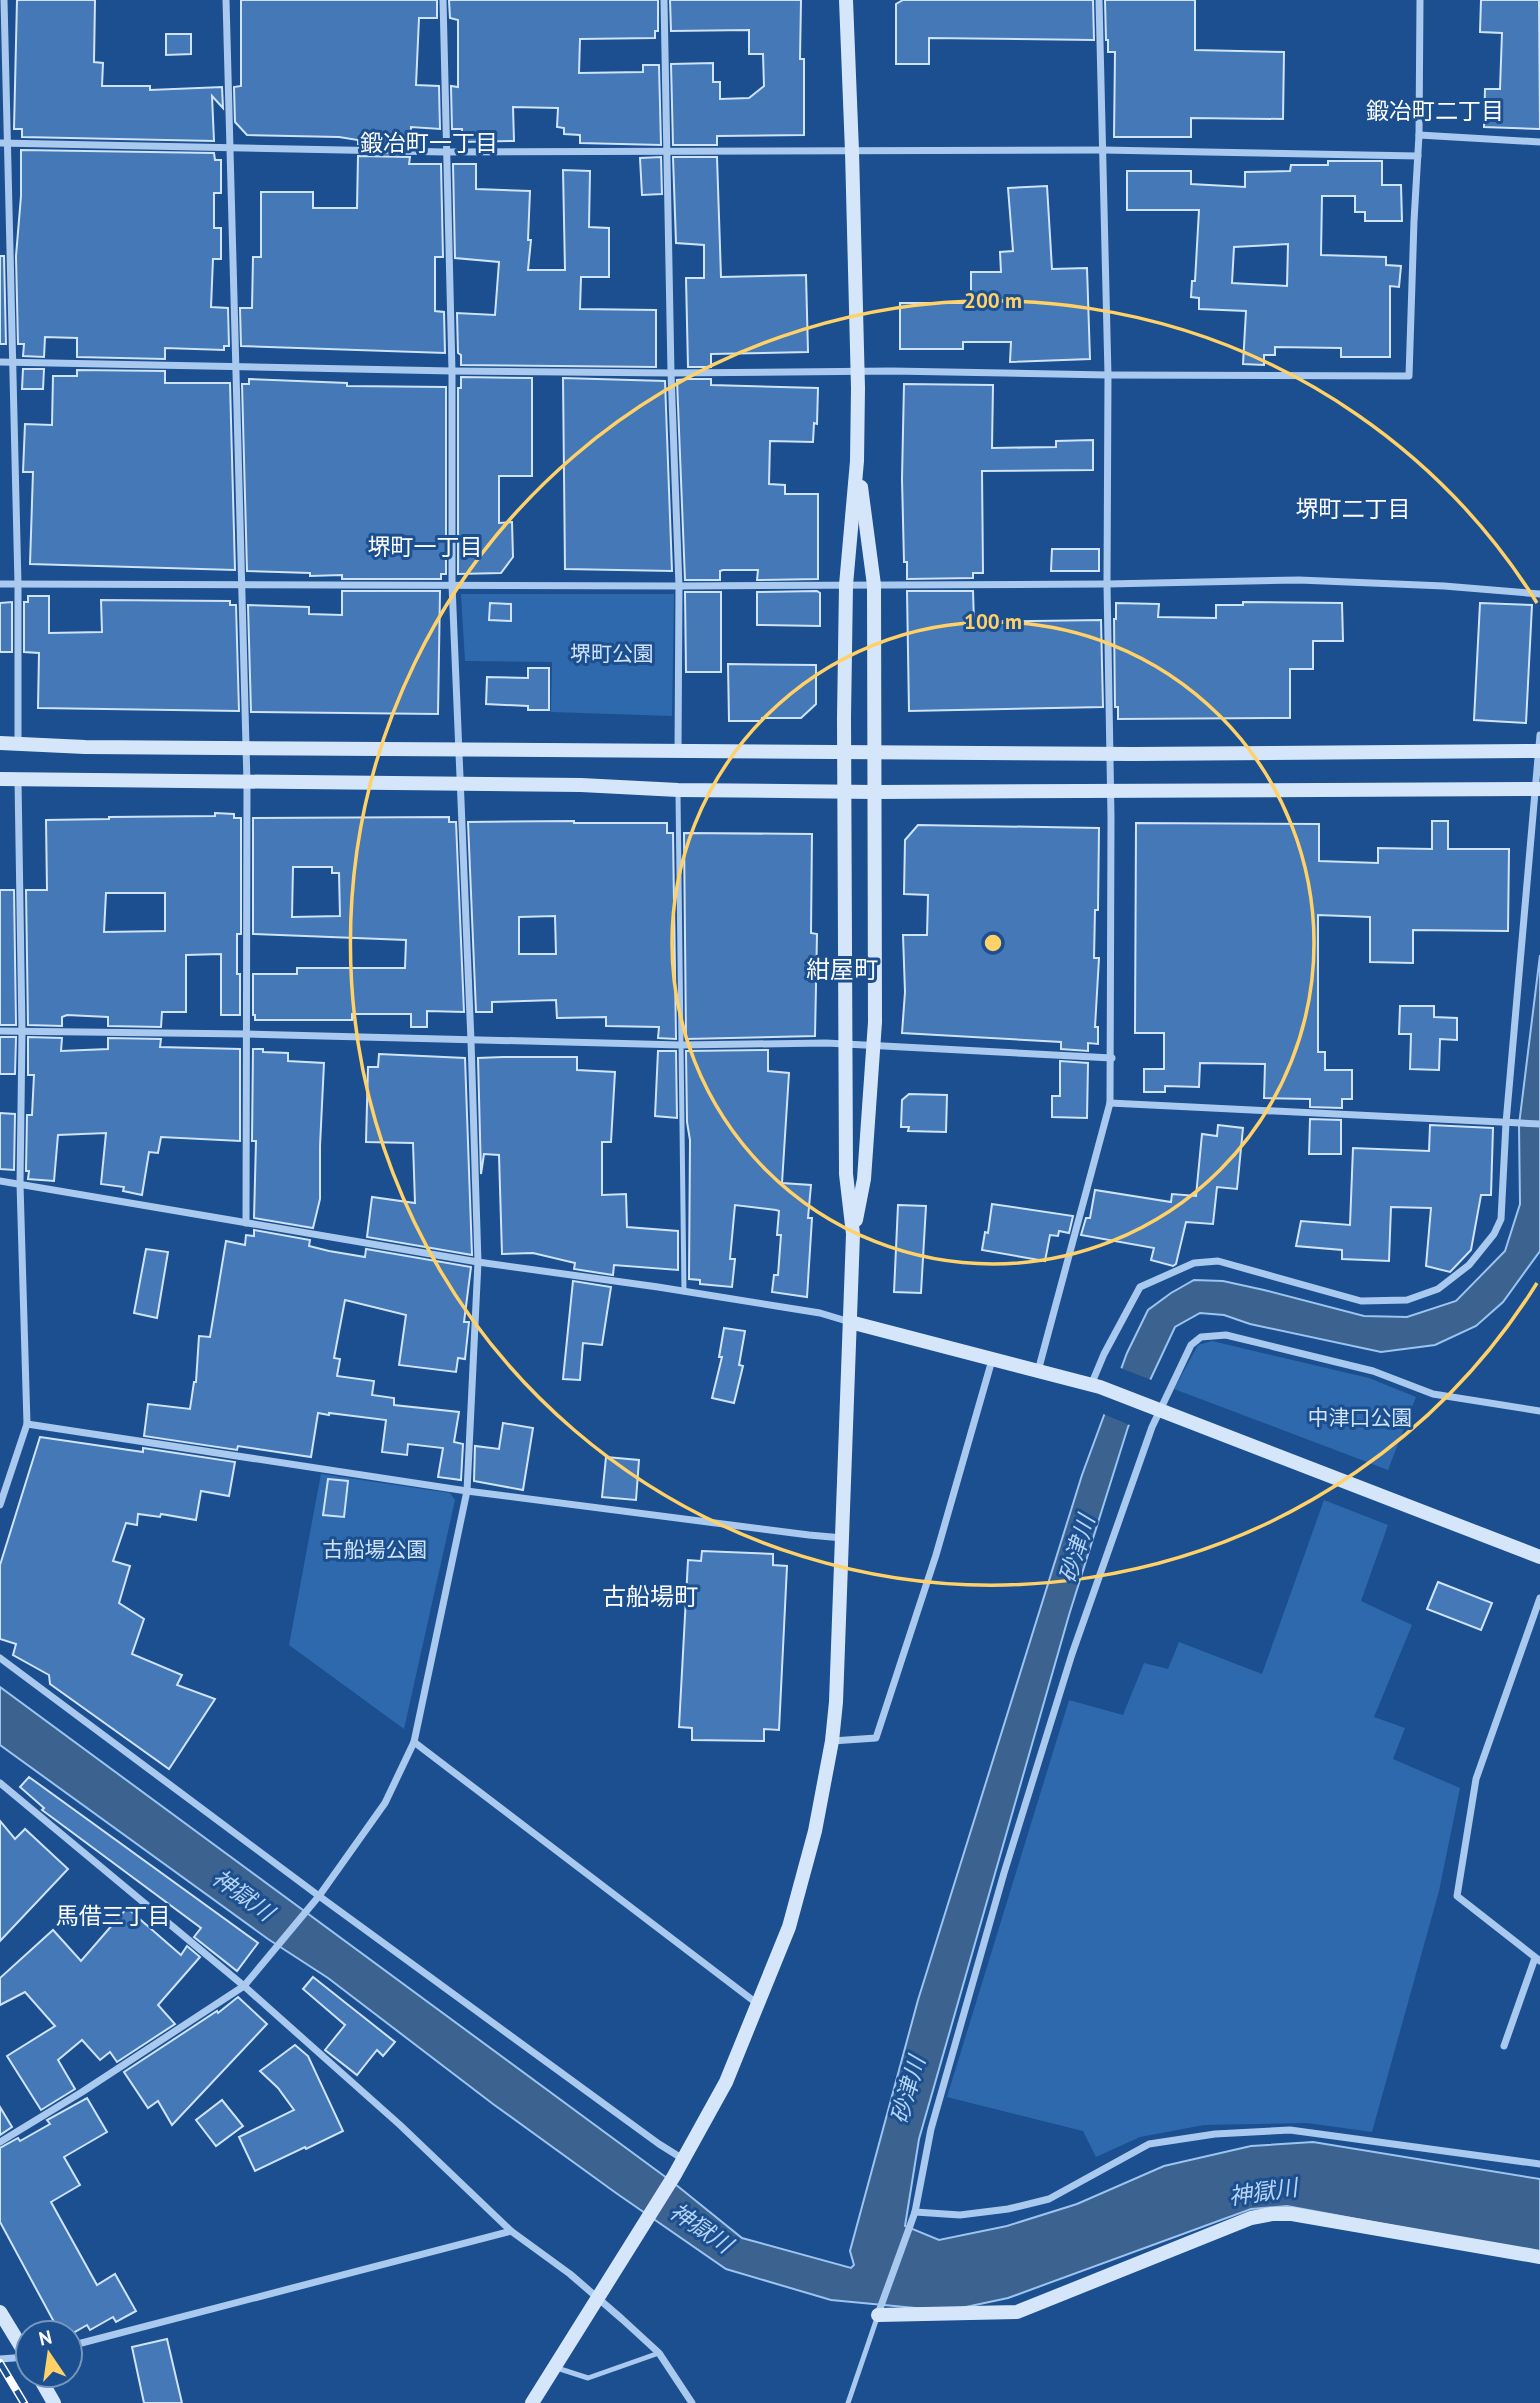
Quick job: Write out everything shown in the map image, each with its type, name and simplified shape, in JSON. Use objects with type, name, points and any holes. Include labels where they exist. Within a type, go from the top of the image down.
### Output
[{"type":"street","points":[[4,0],[4,143],[18,584],[18,744]]},
{"type":"street","points":[[226,0],[247,748],[246,1223]]},
{"type":"street","points":[[0,2142],[244,1986],[319,1896],[385,1803],[414,1742],[467,1491],[478,1262],[462,783],[452,585],[452,371],[443,0]]},
{"type":"street","points":[[664,0],[671,373],[679,586],[678,752]]},
{"type":"street","points":[[532,2403],[674,2176],[726,2082],[789,1927],[815,1831],[832,1741],[844,1538],[853,1234],[846,1174],[844,752],[846,585],[858,461],[858,371],[846,0]]},
{"type":"street","points":[[1038,1371],[1110,1103],[1112,1058],[1107,584],[1108,375],[1099,0]]},
{"type":"street","points":[[0,362],[452,371],[858,371],[1409,376],[1419,135],[1420,0]]},
{"type":"street","points":[[1419,135],[1540,142]]},
{"type":"street","points":[[4,143],[445,152],[1103,150],[1418,156]]},
{"type":"street","points":[[853,1234],[864,1179],[874,1045],[874,585],[858,461]]},
{"type":"street","points":[[0,584],[679,586],[1107,584],[1299,580],[1444,586],[1540,594]]},
{"type":"street","points":[[1096,1386],[1104,1354],[1140,1287],[1194,1264],[1218,1261],[1361,1301],[1407,1300],[1438,1289],[1469,1265],[1494,1234],[1501,1219],[1506,1123],[1540,736]]},
{"type":"street","points":[[0,743],[85,747],[678,752],[1110,754],[1539,751]]},
{"type":"street","points":[[0,779],[462,783],[845,792],[1537,789]]},
{"type":"street","points":[[0,1505],[27,1424],[20,1184],[22,1032],[18,780]]},
{"type":"street","points":[[0,1031],[681,1045],[846,1044],[1112,1058]]},
{"type":"street","points":[[1110,1103],[1540,1124]]},
{"type":"street","points":[[0,1181],[478,1262],[820,1313],[1096,1386],[1540,1557]]},
{"type":"street","points":[[1540,1411],[1433,1394],[1373,1370],[1226,1335],[1213,1334],[1191,1345],[1153,1407],[1072,1654],[1004,1873],[931,2129],[915,2211],[878,2315],[1017,2312],[1251,2218],[1272,2214],[1292,2214],[1540,2257]]},
{"type":"street","points":[[832,1741],[876,1738],[936,1555],[992,1360]]},
{"type":"street","points":[[27,1424],[467,1491],[844,1538]]},
{"type":"street","points":[[1503,2046],[1537,1960],[1457,1896],[1476,1779],[1540,1598]]},
{"type":"street","points":[[0,1658],[319,1896],[683,2159]]},
{"type":"street","points":[[414,1742],[758,2005]]},
{"type":"street","points":[[0,1783],[244,1986],[400,2125],[511,2231],[597,2297],[659,2353],[692,2403]]},
{"type":"street","points":[[915,2211],[960,2215],[1008,2209],[1049,2199],[1149,2144],[1215,2134],[1290,2130],[1540,2164]]},
{"type":"street","points":[[84,2342],[511,2231]]},
{"type":"street","points":[[0,2312],[14,2335]]},
{"type":"lane","points":[[678,790],[684,1292]]},
{"type":"lane","points":[[848,2403],[878,2315]]},
{"type":"lane","points":[[555,2367],[588,2378],[659,2353]]},
{"type":"green space","name":"堺町公園","points":[[461,594],[674,594],[672,716],[551,712],[552,662],[465,661]]},
{"type":"green space","name":"中津口公園","points":[[1212,1341],[1369,1378],[1416,1397],[1388,1470],[1174,1389],[1198,1345]]},
{"type":"green space","name":"古船場公園","points":[[321,1474],[450,1493],[455,1500],[404,1729],[289,1645]]},
{"type":"green space","points":[[1324,1500],[1388,1525],[1361,1601],[1412,1625],[1374,1717],[1405,1728],[1393,1759],[1460,1788],[1439,1891],[1372,2132],[1307,2123],[1204,2125],[1140,2137],[1096,2157],[1083,2131],[947,2097],[1069,1700],[1123,1715],[1144,1663],[1168,1669],[1179,1642],[1262,1674]]},
{"type":"water","points":[[1540,955],[1540,1251],[1503,1302],[1476,1326],[1435,1345],[1381,1352],[1250,1324],[1224,1315],[1200,1313],[1175,1327],[1128,1427],[1069,1615],[919,2139],[905,2226],[939,2240],[1007,2226],[1077,2204],[1164,2166],[1251,2146],[1313,2142],[1540,2179],[1540,2253],[1287,2206],[1251,2209],[1008,2298],[947,2311],[831,2300],[726,2269],[493,2104],[328,1978],[268,1939],[0,1745],[0,1687],[675,2184],[742,2238],[851,2268],[854,2265],[850,2251],[918,2000],[1082,1475],[1127,1353],[1148,1310],[1194,1280],[1223,1281],[1364,1316],[1407,1317],[1456,1301],[1505,1251],[1520,1204],[1519,1125]]},
{"type":"pier","points":[[1118,1367],[1154,1381],[1132,1426],[1101,1413]]},
{"type":"building","points":[[17,0],[95,0],[94,62],[103,63],[102,86],[150,86],[150,90],[222,87],[223,108],[212,96],[214,141],[22,137],[22,129],[14,129]]},
{"type":"building","points":[[241,0],[437,0],[437,18],[419,18],[416,85],[439,86],[440,129],[411,127],[410,145],[358,144],[358,140],[339,137],[247,135],[235,122],[234,87],[241,86]]},
{"type":"building","points":[[449,0],[658,0],[658,31],[655,31],[655,38],[580,39],[579,73],[643,72],[643,65],[659,65],[661,145],[580,143],[580,135],[564,134],[564,128],[557,127],[558,108],[513,107],[514,141],[462,142],[462,129],[452,129],[451,86],[458,87],[458,20],[450,18]]},
{"type":"building","points":[[670,0],[801,0],[800,59],[804,59],[804,135],[717,136],[717,145],[673,145],[671,64],[713,63],[713,82],[720,82],[720,99],[749,98],[764,86],[763,54],[749,54],[749,30],[671,31]]},
{"type":"building","points":[[903,0],[1093,0],[1094,40],[929,38],[929,64],[896,64],[896,4]]},
{"type":"building","points":[[1105,0],[1195,0],[1195,50],[1284,52],[1283,119],[1191,118],[1191,137],[1114,137],[1115,52],[1108,52]]},
{"type":"building","points":[[1481,0],[1539,0],[1540,129],[1484,127],[1485,89],[1500,89],[1502,33],[1480,32]]},
{"type":"building","points":[[166,34],[191,34],[191,54],[166,55]]},
{"type":"building","points":[[21,150],[214,153],[215,160],[221,160],[221,193],[214,193],[214,228],[221,228],[221,259],[213,259],[211,307],[228,308],[229,346],[224,346],[224,350],[165,348],[165,359],[77,357],[77,338],[45,337],[44,357],[23,356],[24,344],[18,344],[16,256],[21,196]]},
{"type":"building","points":[[358,156],[410,157],[409,164],[441,164],[443,257],[435,257],[435,311],[444,312],[445,353],[241,346],[240,308],[252,308],[253,257],[261,257],[261,192],[313,192],[313,208],[357,208]]},
{"type":"building","points":[[661,157],[662,194],[642,195],[640,158]]},
{"type":"building","points":[[673,157],[717,157],[721,277],[806,275],[808,352],[711,354],[711,367],[688,367],[686,278],[704,278],[704,245],[676,243]]},
{"type":"building","points":[[1328,161],[1382,161],[1382,185],[1401,185],[1402,221],[1365,221],[1365,212],[1355,212],[1355,196],[1322,196],[1321,255],[1386,257],[1386,265],[1401,266],[1399,287],[1390,286],[1390,357],[1341,357],[1341,348],[1275,347],[1275,355],[1264,355],[1264,365],[1243,364],[1246,311],[1199,309],[1199,298],[1191,297],[1192,281],[1195,281],[1199,210],[1127,210],[1127,171],[1191,171],[1191,184],[1245,187],[1245,172],[1290,171],[1291,165],[1328,165]],"holes":[[[1288,244],[1287,286],[1232,283],[1234,247]]]},
{"type":"building","points":[[453,164],[476,164],[476,189],[530,191],[528,240],[531,240],[528,270],[565,270],[563,170],[590,171],[589,227],[609,228],[609,277],[581,277],[580,309],[656,310],[656,367],[461,365],[457,313],[495,315],[499,262],[455,258]]},
{"type":"building","points":[[1047,186],[1052,269],[1087,268],[1090,359],[1010,362],[1011,342],[963,342],[963,349],[900,349],[900,303],[971,303],[971,272],[1001,272],[1000,252],[1013,251],[1008,188]]},
{"type":"building","points":[[0,256],[4,256],[6,344],[0,344]]},
{"type":"building","points":[[23,369],[44,369],[43,389],[22,389]]},
{"type":"building","points":[[77,370],[165,371],[165,383],[230,383],[235,570],[30,564],[33,472],[23,472],[25,424],[52,425],[53,376],[77,376]]},
{"type":"building","points":[[461,377],[532,378],[532,476],[499,476],[499,523],[512,522],[513,557],[501,573],[458,574],[458,388],[461,388]]},
{"type":"building","points":[[563,378],[665,381],[672,571],[565,569]]},
{"type":"building","points":[[249,379],[347,383],[347,386],[446,387],[446,574],[441,574],[441,579],[342,579],[342,575],[310,576],[310,573],[247,571],[242,384],[249,384]]},
{"type":"building","points":[[711,379],[711,385],[818,388],[817,424],[814,423],[813,442],[770,441],[769,484],[785,485],[785,494],[818,494],[818,579],[757,580],[758,570],[723,570],[720,571],[720,580],[685,580],[677,380]]},
{"type":"building","points":[[904,384],[993,385],[992,448],[1056,447],[1056,441],[1093,440],[1093,470],[982,471],[983,573],[973,573],[973,578],[907,579],[907,562],[904,562],[902,479]]},
{"type":"building","points":[[1052,549],[1099,549],[1099,571],[1051,571]]},
{"type":"building","points":[[342,591],[440,591],[438,714],[251,712],[248,605],[309,607],[309,614],[342,615]]},
{"type":"building","points":[[907,591],[973,591],[974,622],[1101,620],[1103,707],[909,711]]},
{"type":"building","points":[[685,592],[721,592],[721,672],[686,672]]},
{"type":"building","points":[[757,592],[820,593],[820,626],[757,625]]},
{"type":"building","points":[[28,596],[49,596],[49,633],[102,632],[101,600],[230,601],[230,605],[236,605],[239,711],[38,708],[39,653],[24,652],[24,602],[28,602]]},
{"type":"building","points":[[12,602],[12,652],[0,652],[0,603]]},
{"type":"building","points":[[1243,602],[1342,603],[1343,641],[1313,641],[1313,669],[1290,669],[1290,718],[1118,719],[1118,707],[1115,707],[1116,603],[1159,604],[1158,617],[1216,618],[1216,605],[1243,605]]},
{"type":"building","points":[[490,603],[511,604],[511,621],[489,620]]},
{"type":"building","points":[[1480,603],[1532,605],[1526,723],[1474,720]]},
{"type":"building","points":[[728,664],[816,665],[816,704],[801,718],[729,721]]},
{"type":"building","points":[[528,668],[549,668],[549,710],[486,704],[487,677],[528,678]]},
{"type":"building","points":[[215,813],[234,814],[234,818],[241,818],[241,934],[237,934],[240,1015],[221,1015],[221,954],[186,955],[186,1012],[162,1012],[161,1027],[108,1026],[108,1017],[67,1015],[62,1017],[62,1026],[28,1025],[26,890],[47,890],[46,820],[215,816]],"holes":[[[106,893],[165,893],[165,931],[104,932]]]},
{"type":"building","points":[[449,817],[449,822],[456,822],[464,1012],[427,1011],[427,1027],[411,1027],[411,1014],[352,1014],[352,1020],[255,1020],[253,974],[297,974],[297,968],[405,968],[406,940],[253,934],[253,818]],"holes":[[[293,867],[332,867],[332,873],[339,873],[340,916],[292,917]]]},
{"type":"building","points":[[1432,821],[1448,821],[1448,849],[1509,849],[1508,931],[1413,930],[1413,963],[1370,962],[1370,917],[1318,915],[1318,1052],[1325,1052],[1325,1070],[1352,1070],[1352,1099],[1342,1099],[1342,1108],[1310,1107],[1310,1099],[1264,1098],[1265,1064],[1200,1063],[1199,1087],[1165,1086],[1165,1092],[1144,1092],[1144,1069],[1164,1069],[1164,1033],[1135,1033],[1136,823],[1319,824],[1319,861],[1378,863],[1378,848],[1432,849]]},
{"type":"building","points":[[468,822],[667,823],[667,833],[673,833],[676,1039],[658,1038],[659,1027],[606,1026],[606,1017],[557,1018],[556,1000],[492,1002],[492,1012],[476,1012]],"holes":[[[555,916],[556,954],[519,954],[519,917]]]},
{"type":"building","points":[[918,825],[1099,828],[1098,910],[1095,910],[1094,958],[1099,958],[1095,1027],[1098,1027],[1098,1044],[1088,1043],[1088,1051],[1061,1049],[1061,1042],[902,1033],[905,992],[903,935],[927,935],[928,895],[904,894],[905,840]]},
{"type":"building","points":[[684,833],[812,834],[811,933],[817,934],[815,1036],[686,1039]]},
{"type":"building","points":[[0,890],[14,890],[16,1025],[0,1025]]},
{"type":"building","points":[[1400,1006],[1434,1006],[1434,1017],[1457,1018],[1457,1040],[1440,1039],[1439,1070],[1410,1069],[1411,1034],[1399,1034]]},
{"type":"building","points":[[0,1037],[16,1037],[15,1074],[0,1074]]},
{"type":"building","points":[[28,1037],[62,1038],[61,1051],[108,1049],[108,1038],[161,1039],[160,1047],[240,1049],[240,1141],[161,1137],[158,1153],[149,1152],[142,1195],[123,1191],[124,1187],[101,1184],[106,1133],[58,1135],[54,1181],[28,1179],[27,1115],[32,1115],[34,1075],[28,1075]]},
{"type":"building","points":[[253,1049],[288,1053],[288,1061],[324,1063],[320,1199],[313,1228],[254,1218],[256,1141],[252,1141]]},
{"type":"building","points":[[768,1050],[768,1071],[789,1073],[782,1183],[811,1185],[808,1218],[812,1218],[807,1297],[772,1292],[774,1275],[778,1275],[781,1235],[777,1235],[779,1211],[776,1210],[735,1205],[730,1259],[735,1259],[732,1287],[700,1284],[700,1280],[689,1279],[690,1140],[687,1122],[686,1051]]},
{"type":"building","points":[[658,1051],[676,1051],[677,1118],[655,1116]]},
{"type":"building","points":[[379,1054],[465,1058],[472,1255],[367,1237],[372,1197],[415,1203],[413,1143],[366,1142],[368,1067],[378,1067]]},
{"type":"building","points":[[577,1057],[577,1070],[615,1072],[611,1142],[602,1142],[602,1195],[626,1194],[627,1227],[678,1231],[678,1270],[614,1265],[613,1275],[574,1269],[575,1263],[533,1253],[502,1254],[499,1155],[484,1154],[481,1174],[478,1058]]},
{"type":"building","points":[[1060,1061],[1088,1063],[1087,1118],[1052,1117],[1052,1096],[1060,1096]]},
{"type":"building","points":[[909,1094],[947,1095],[946,1132],[908,1131],[909,1127],[901,1127],[902,1100]]},
{"type":"building","points":[[0,1113],[15,1114],[14,1170],[0,1169]]},
{"type":"building","points":[[1310,1119],[1341,1120],[1341,1154],[1309,1154]]},
{"type":"building","points":[[1218,1125],[1243,1128],[1237,1189],[1217,1187],[1213,1224],[1186,1222],[1176,1264],[1173,1266],[1151,1260],[1154,1248],[1081,1235],[1086,1218],[1090,1218],[1095,1190],[1171,1202],[1172,1194],[1196,1196],[1202,1134],[1217,1136]]},
{"type":"building","points":[[1430,1125],[1493,1128],[1491,1195],[1481,1195],[1471,1250],[1450,1272],[1426,1266],[1431,1208],[1391,1207],[1389,1261],[1342,1259],[1342,1250],[1296,1246],[1301,1221],[1350,1225],[1353,1148],[1429,1151]]},
{"type":"building","points":[[992,1204],[1073,1216],[1069,1233],[1059,1231],[1058,1236],[1050,1235],[1045,1261],[982,1250],[985,1232],[988,1233]]},
{"type":"building","points":[[898,1205],[926,1206],[921,1293],[894,1292]]},
{"type":"building","points":[[254,1230],[310,1240],[309,1246],[329,1251],[365,1257],[366,1249],[471,1267],[464,1322],[469,1322],[465,1359],[458,1358],[456,1372],[399,1365],[406,1315],[345,1300],[334,1358],[340,1359],[337,1376],[374,1381],[372,1395],[394,1398],[394,1405],[459,1412],[454,1442],[463,1444],[461,1480],[438,1477],[443,1448],[408,1444],[407,1455],[382,1452],[386,1420],[318,1413],[311,1457],[238,1446],[237,1450],[144,1436],[148,1404],[190,1409],[196,1382],[199,1336],[210,1337],[226,1241],[245,1245],[246,1235],[254,1236]]},
{"type":"building","points":[[146,1249],[168,1252],[157,1318],[134,1313]]},
{"type":"building","points":[[573,1281],[611,1287],[602,1345],[583,1343],[580,1380],[563,1379]]},
{"type":"building","points":[[724,1328],[745,1331],[739,1365],[743,1366],[734,1403],[712,1398],[722,1357],[719,1357]]},
{"type":"building","points":[[503,1423],[533,1428],[523,1490],[474,1481],[475,1446],[499,1449]]},
{"type":"building","points":[[40,1437],[143,1452],[143,1448],[235,1462],[229,1496],[201,1491],[196,1520],[161,1514],[160,1517],[138,1514],[137,1525],[126,1523],[113,1561],[130,1566],[119,1603],[144,1619],[132,1654],[182,1675],[177,1685],[215,1699],[169,1769],[50,1684],[49,1675],[13,1655],[16,1644],[0,1639],[0,1565]]},
{"type":"building","points":[[606,1457],[639,1460],[636,1500],[602,1497]]},
{"type":"building","points":[[328,1479],[348,1481],[344,1517],[323,1515]]},
{"type":"building","points":[[702,1551],[773,1554],[773,1565],[787,1566],[779,1730],[764,1729],[764,1741],[692,1740],[692,1728],[679,1727],[688,1560],[701,1561]]},
{"type":"building","points":[[1438,1582],[1492,1603],[1481,1630],[1427,1609]]},
{"type":"building","points":[[29,1777],[258,1943],[237,1971],[194,1937],[201,1928],[42,1810],[44,1808],[20,1787]]},
{"type":"building","points":[[0,1821],[15,1839],[25,1829],[68,1869],[0,1941]]},
{"type":"building","points":[[127,1908],[181,1955],[187,1946],[200,1957],[158,2005],[175,2024],[117,2062],[110,2052],[100,2060],[82,2040],[58,2060],[75,2089],[41,2110],[7,2056],[55,2026],[25,1992],[0,2005],[0,1978],[53,1930],[81,1961]]},
{"type":"building","points":[[313,1977],[395,2042],[383,2056],[377,2050],[357,2075],[325,2050],[345,2025],[303,1989]]},
{"type":"building","points":[[238,1997],[267,2024],[172,2125],[158,2101],[148,2108],[124,2072],[217,2011],[218,2013]]},
{"type":"building","points":[[295,2045],[308,2056],[343,2131],[255,2171],[239,2137],[294,2110],[278,2088],[260,2071]]},
{"type":"building","points":[[87,2098],[107,2132],[64,2157],[80,2185],[51,2202],[97,2285],[115,2274],[136,2311],[116,2322],[113,2317],[90,2330],[87,2325],[84,2327],[84,2319],[52,2319],[0,2222],[0,2148],[18,2138],[20,2141],[50,2124],[47,2120]]},
{"type":"building","points":[[222,2100],[243,2126],[216,2146],[196,2120]]},
{"type":"building","points":[[0,2107],[12,2127],[0,2135]]},
{"type":"building","points":[[167,2339],[182,2403],[144,2403],[132,2347]]},
{"type":"railway","points":[[0,2363],[24,2403]]},
{"type":"district","name":"鍛冶町二丁目","points":[[1435,111]]},
{"type":"district","name":"鍛冶町一丁目","points":[[429,143]]},
{"type":"district","name":"堺町二丁目","points":[[1353,509]]},
{"type":"district","name":"堺町一丁目","points":[[425,547]]},
{"type":"district","name":"紺屋町","points":[[842,970]]},
{"type":"district","name":"古船場町","points":[[650,1597]]},
{"type":"district","name":"馬借三丁目","points":[[113,1916]]},
{"type":"water label","name":"砂津川","points":[[1077,1549]]},
{"type":"water label","name":"神獄川","points":[[243,1895]]},
{"type":"water label","name":"砂津川","points":[[908,2090]]},
{"type":"water label","name":"神獄川","points":[[1263,2192]]},
{"type":"water label","name":"神獄川","points":[[701,2228]]}]
